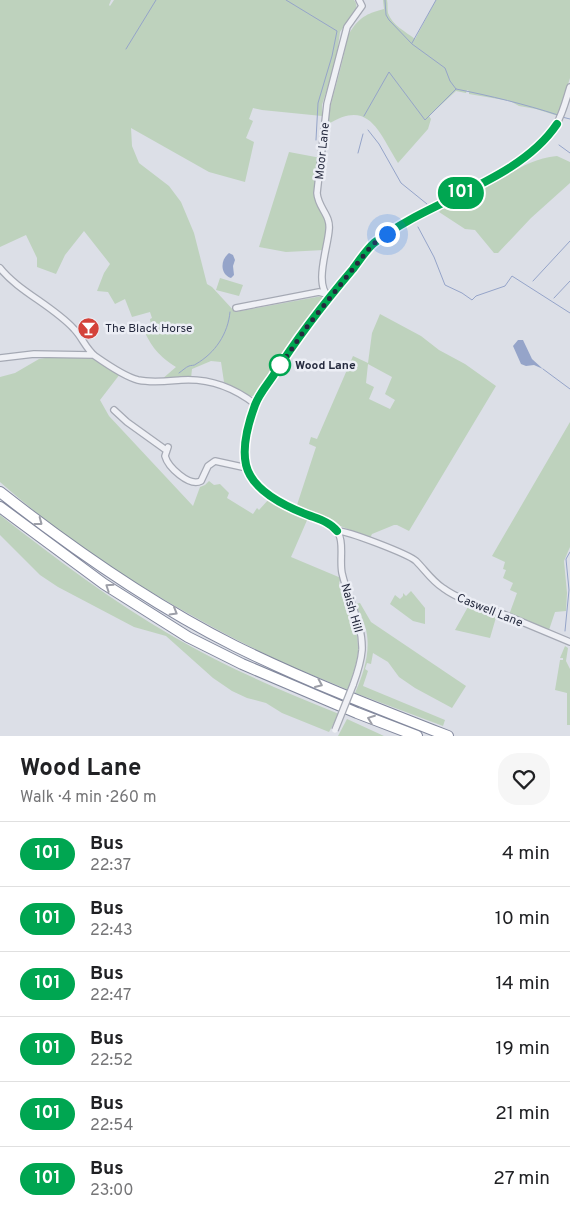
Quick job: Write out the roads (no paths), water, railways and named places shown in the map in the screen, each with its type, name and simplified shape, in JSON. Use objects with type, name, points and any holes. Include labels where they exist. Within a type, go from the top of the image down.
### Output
[{"type":"highway","points":[[0,492],[110,574],[203,628],[273,664],[327,688],[448,736]]},
{"type":"highway","points":[[0,507],[104,584],[188,637],[242,664],[357,713],[417,736]]},
{"type":"street","name":"Moor Lane","points":[[328,295],[321,282],[330,225],[318,200],[317,193],[327,104],[347,28],[361,3]]},
{"type":"street","points":[[114,410],[127,422],[167,448],[165,456],[168,462],[186,478],[195,483],[202,480],[213,462],[247,468],[245,458],[247,438],[256,404],[284,358],[328,295],[372,245],[387,234],[515,164],[544,141],[562,114],[570,87]]},
{"type":"street","points":[[0,268],[12,281],[44,303],[75,329],[93,355],[138,380],[213,382],[228,387],[256,404]]},
{"type":"street","points":[[236,308],[320,292],[328,295]]},
{"type":"street","points":[[0,358],[34,354],[93,355]]},
{"type":"street","name":"Caswell Lane","points":[[247,468],[255,482],[293,510],[331,525],[337,531],[340,530],[415,560],[440,587],[454,596],[570,642]]},
{"type":"street","name":"Naish Hill","points":[[333,733],[353,685],[362,651],[361,632],[348,597],[343,575],[341,540],[337,531]]},
{"type":"water","points":[[229,253],[233,255],[235,260],[233,266],[234,275],[231,278],[227,276],[222,267],[224,259]]},
{"type":"water","points":[[518,340],[523,340],[532,359],[543,369],[534,365],[526,366],[521,364],[513,346]]},
{"type":"waterway","points":[[126,49],[156,0]]},
{"type":"waterway","points":[[286,0],[337,31],[332,56],[318,103],[316,140]]},
{"type":"waterway","points":[[385,0],[386,15],[389,20],[412,44],[445,68],[450,81],[456,89],[507,100],[558,115]]},
{"type":"waterway","points":[[412,43],[436,0]]},
{"type":"waterway","points":[[364,116],[389,72],[425,120],[456,89]]},
{"type":"waterway","points":[[562,117],[570,119]]},
{"type":"waterway","points":[[368,130],[379,144],[401,183],[427,204]]},
{"type":"waterway","points":[[358,153],[363,134]]},
{"type":"waterway","points":[[559,145],[570,153]]},
{"type":"waterway","points":[[418,227],[434,257],[445,285],[472,300],[476,296],[505,286],[512,276],[570,313]]},
{"type":"waterway","points":[[533,281],[570,241]]},
{"type":"waterway","points":[[554,298],[570,281]]},
{"type":"waterway","points":[[179,373],[203,360],[215,349],[227,328],[230,312]]},
{"type":"waterway","points":[[543,369],[570,389]]},
{"type":"waterway","points":[[565,631],[569,590],[566,559],[570,552]]},
{"type":"place","name":"The Black Horse","points":[[89,328]]},
{"type":"place","name":"Wood Lane","points":[[280,365]]}]
